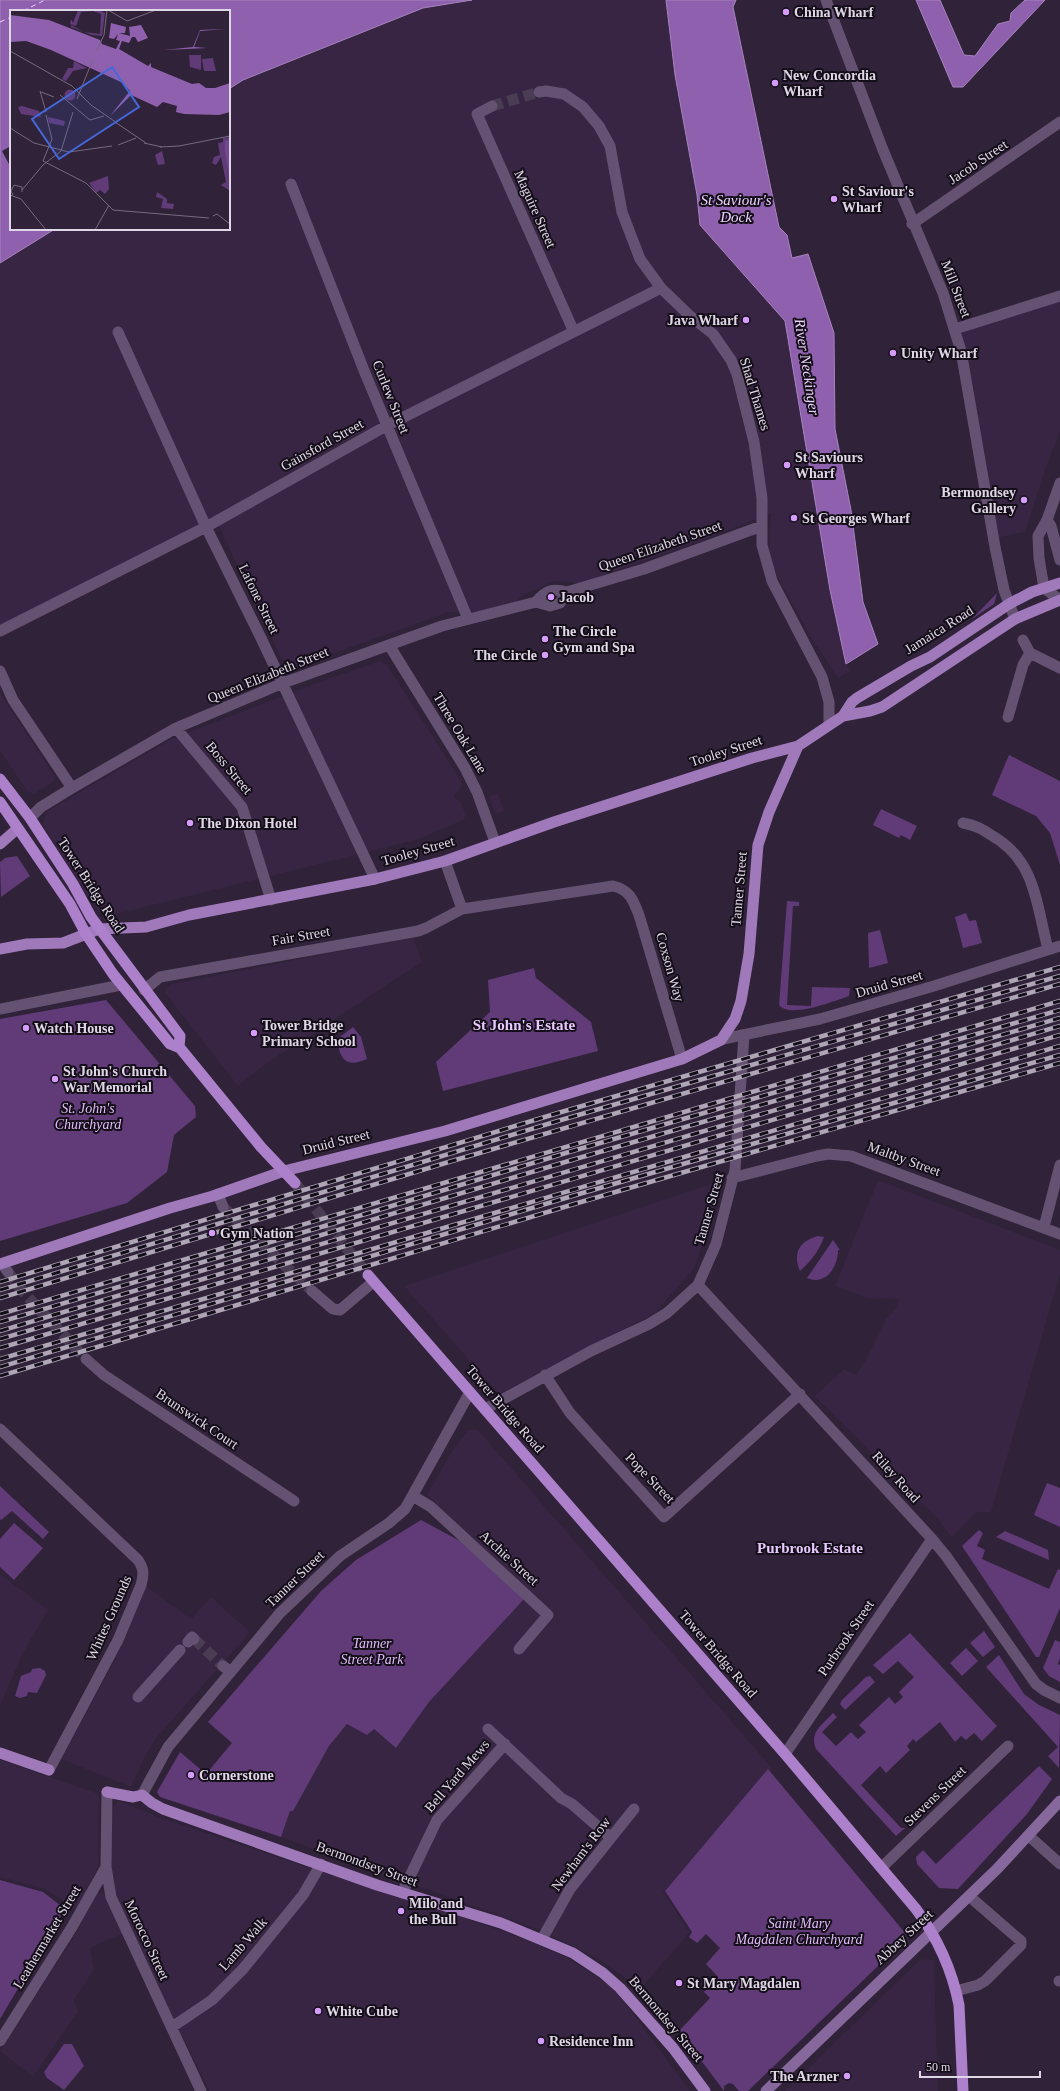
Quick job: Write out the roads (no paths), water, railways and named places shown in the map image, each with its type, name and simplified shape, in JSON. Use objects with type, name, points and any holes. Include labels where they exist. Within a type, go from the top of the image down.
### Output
[{"type":"highway","name":"Tower Bridge Road","points":[[0,779],[30,818],[100,929],[144,990],[180,1036],[179,1047]]},
{"type":"highway","name":"Tower Bridge Road","points":[[0,802],[17,829],[70,904],[86,934],[121,985],[170,1044],[179,1047],[261,1147],[295,1183]]},
{"type":"highway","name":"Tower Bridge Road","points":[[370,1278],[785,1754],[882,1867],[932,1931],[956,1991],[959,2005],[963,2091]]},
{"type":"main road","name":"Jamaica Road","points":[[843,716],[852,702],[857,698],[911,666],[930,657],[1009,604],[1044,588],[1060,583]]},
{"type":"main road","name":"Jamaica Road","points":[[829,724],[843,716],[870,712],[882,707],[1015,619],[1060,600]]},
{"type":"main road","name":"Tooley Street","points":[[0,949],[27,944],[63,943],[100,929],[146,927],[189,915],[375,879],[446,861],[495,842],[752,758],[798,746],[829,724]]},
{"type":"main road","name":"Tanner Street","points":[[723,1039],[738,1012],[746,970],[758,845],[769,812],[798,746]]},
{"type":"main road","points":[[0,844],[17,829]]},
{"type":"main road","points":[[682,1059],[723,1039]]},
{"type":"main road","name":"Druid Street","points":[[3,1267],[284,1171],[445,1131],[682,1059]]},
{"type":"main road","points":[[0,1753],[49,1770]]},
{"type":"main road","points":[[107,1792],[132,1797],[142,1795]]},
{"type":"main road","name":"Bermondsey Street","points":[[142,1795],[163,1809],[402,1893],[501,1923],[573,1953],[612,1980],[667,2040],[705,2091]]},
{"type":"main road","name":"Abbey Street","points":[[766,2091],[969,1896],[1029,1836],[1060,1801]]},
{"type":"street","name":"Mill Street","points":[[826,0],[912,224],[943,293],[956,330],[995,546],[1009,604],[1015,619]]},
{"type":"street","name":"Shad Thames","points":[[539,92],[554,91],[573,99],[591,116],[606,135],[626,225],[640,259],[661,288],[690,316],[713,334],[731,360],[737,374],[754,442],[762,498],[762,545],[772,580],[822,677],[829,702],[829,724]]},
{"type":"street","name":"Maguire Street","points":[[492,106],[477,114],[574,332]]},
{"type":"street","name":"Jacob Street","points":[[912,224],[1060,122]]},
{"type":"street","name":"Curlew Street","points":[[291,184],[386,426],[468,619]]},
{"type":"street","name":"Gainsford Street","points":[[0,631],[206,527],[386,426],[661,288]]},
{"type":"street","points":[[956,330],[1060,296]]},
{"type":"street","name":"Lafone Street","points":[[118,332],[206,527],[283,683],[375,879]]},
{"type":"street","points":[[1060,483],[1047,520],[1038,536],[1038,558],[1044,588],[1060,600]]},
{"type":"street","points":[[1047,520],[1051,526],[1060,560]]},
{"type":"street","name":"Queen Elizabeth Street","points":[[30,818],[41,807],[176,728],[283,683],[442,626],[536,602],[550,606],[560,603],[567,592],[644,569],[762,526]]},
{"type":"street","points":[[1023,640],[1030,653],[1060,668]]},
{"type":"street","name":"Three Oak Lane","points":[[389,645],[465,768],[477,792],[495,842]]},
{"type":"street","points":[[1008,717],[1023,665],[1030,653]]},
{"type":"street","points":[[0,671],[13,700],[72,788]]},
{"type":"street","name":"Boss Street","points":[[176,728],[242,807],[271,900]]},
{"type":"street","points":[[964,823],[974,825],[1004,842],[1022,861],[1031,879],[1048,949]]},
{"type":"street","points":[[446,861],[462,909]]},
{"type":"street","name":"Fair Street","points":[[144,990],[160,977],[418,931],[462,909],[613,886],[623,888]]},
{"type":"street","name":"Coxson Way","points":[[623,888],[631,895],[639,915],[682,1059]]},
{"type":"street","name":"Druid Street","points":[[723,1039],[820,1019],[934,986],[1060,946]]},
{"type":"street","points":[[0,1009],[121,985]]},
{"type":"street","name":"Tanner Street","points":[[485,1409],[591,1351],[649,1324],[666,1313],[698,1285],[716,1244],[735,1170],[744,1035]]},
{"type":"street","name":"Maltby Street","points":[[732,1178],[817,1156],[828,1154],[851,1156],[1060,1234]]},
{"type":"street","points":[[1044,1227],[1060,1165]]},
{"type":"street","points":[[218,1194],[223,1207]]},
{"type":"street","points":[[312,1291],[332,1309],[340,1310],[370,1278]]},
{"type":"street","name":"Riley Road","points":[[698,1285],[932,1539],[946,1556],[1036,1684],[1060,1698]]},
{"type":"street","name":"Brunswick Court","points":[[86,1358],[104,1375],[294,1501]]},
{"type":"street","name":"Pope Street","points":[[545,1375],[570,1413],[664,1517],[800,1394]]},
{"type":"street","name":"Tanner Street","points":[[142,1795],[168,1747],[227,1669],[280,1612],[340,1556],[398,1516],[413,1496],[470,1392]]},
{"type":"street","name":"Whites Grounds","points":[[0,1429],[138,1560],[143,1568],[144,1575],[118,1640],[49,1770]]},
{"type":"street","name":"Archie Street","points":[[413,1496],[431,1507],[548,1614],[520,1649]]},
{"type":"street","name":"Purbrook Street","points":[[785,1754],[932,1539]]},
{"type":"street","points":[[138,1697],[180,1650]]},
{"type":"street","name":"Bell Yard Mews","points":[[488,1729],[561,1798],[572,1804],[611,1838]]},
{"type":"street","name":"Bell Yard Mews","points":[[402,1893],[437,1820],[505,1744]]},
{"type":"street","name":"Stevens Street","points":[[882,1867],[1008,1746]]},
{"type":"street","name":"Morocco Street","points":[[107,1792],[106,1867],[111,1897],[201,2091]]},
{"type":"street","name":"Newham's Row","points":[[542,1939],[570,1888],[634,1809]]},
{"type":"street","points":[[1029,1836],[1060,1864]]},
{"type":"street","name":"Lamb Walk","points":[[172,2027],[212,2000],[243,1969],[303,1896],[321,1864]]},
{"type":"street","name":"Leathermarket Street","points":[[0,2042],[72,1927],[106,1867]]},
{"type":"street","points":[[956,1991],[978,1985],[985,1981],[1022,1945],[1021,1941],[969,1896]]},
{"type":"water","points":[[0,0],[472,0],[423,8],[243,80],[230,88],[230,10],[10,10],[10,230],[53,230],[0,263]]},
{"type":"water","name":"St Saviour's Dock","points":[[666,0],[736,0],[733,7],[779,227],[787,235],[792,258],[808,254],[834,333],[835,429],[851,510],[863,602],[878,644],[846,664],[830,590],[785,321],[700,225],[697,195],[675,75]]},
{"type":"water","points":[[916,0],[940,0],[964,55],[975,56],[998,24],[1010,21],[1011,13],[1025,0],[1045,0],[963,87],[953,87]]},
{"type":"tunnel","points":[[492,106],[539,92]]},
{"type":"tunnel","points":[[295,1183],[368,1275]]},
{"type":"tunnel","points":[[223,1207],[312,1291]]},
{"type":"tunnel","points":[[8,1272],[22,1291],[86,1359]]},
{"type":"tunnel","points":[[194,1639],[223,1666]]},
{"type":"railway","points":[[0,1282],[558,1113],[1060,967]]},
{"type":"railway","points":[[0,1290],[561,1120],[1060,976]]},
{"type":"railway","points":[[0,1298],[452,1161],[1060,984]]},
{"type":"railway","points":[[0,1314],[1060,1001]]},
{"type":"railway","points":[[0,1322],[569,1152],[1060,1010]]},
{"type":"railway","points":[[0,1331],[572,1160],[1060,1018]]},
{"type":"railway","points":[[0,1339],[1060,1026]]},
{"type":"railway","points":[[0,1348],[1060,1035]]},
{"type":"railway","points":[[0,1359],[1060,1046]]},
{"type":"railway","points":[[0,1367],[579,1194],[1060,1055]]},
{"type":"railway","points":[[0,1376],[581,1202],[1060,1063]]},
{"type":"place","name":"China Wharf","points":[[786,12]]},
{"type":"place","name":"New Concordia Wharf","points":[[775,83]]},
{"type":"place","name":"St Saviour's Wharf","points":[[834,199]]},
{"type":"place","name":"Java Wharf","points":[[746,320]]},
{"type":"place","name":"Unity Wharf","points":[[893,353]]},
{"type":"place","name":"St Saviours Wharf","points":[[787,465]]},
{"type":"place","name":"Bermondsey Gallery","points":[[1024,500]]},
{"type":"place","name":"St Georges Wharf","points":[[794,518]]},
{"type":"place","name":"Jacob","points":[[551,597]]},
{"type":"place","name":"The Circle Gym and Spa","points":[[545,639]]},
{"type":"place","name":"The Circle","points":[[545,655]]},
{"type":"place","name":"The Dixon Hotel","points":[[190,823]]},
{"type":"place","name":"Watch House","points":[[26,1028]]},
{"type":"place","name":"Tower Bridge Primary School","points":[[254,1033]]},
{"type":"place","name":"St John's Church War Memorial","points":[[55,1079]]},
{"type":"place","name":"Gym Nation","points":[[212,1233]]},
{"type":"place","name":"Cornerstone","points":[[191,1775]]},
{"type":"place","name":"Milo and the Bull","points":[[401,1911]]},
{"type":"place","name":"St Mary Magdalen","points":[[679,1983]]},
{"type":"place","name":"White Cube","points":[[318,2011]]},
{"type":"place","name":"Residence Inn","points":[[541,2041]]},
{"type":"place","name":"The Arzner","points":[[847,2076]]},
{"type":"district","name":"St John's Estate","points":[[524,1025]]},
{"type":"district","name":"Purbrook Estate","points":[[810,1548]]},
{"type":"water label","name":"River Neckinger","points":[[807,367]]},
{"type":"park label","name":"St. John's Churchyard","points":[[88,1116]]},
{"type":"park label","name":"Tanner Street Park","points":[[372,1652]]},
{"type":"park label","name":"Saint Mary Magdalen Churchyard","points":[[799,1932]]}]
